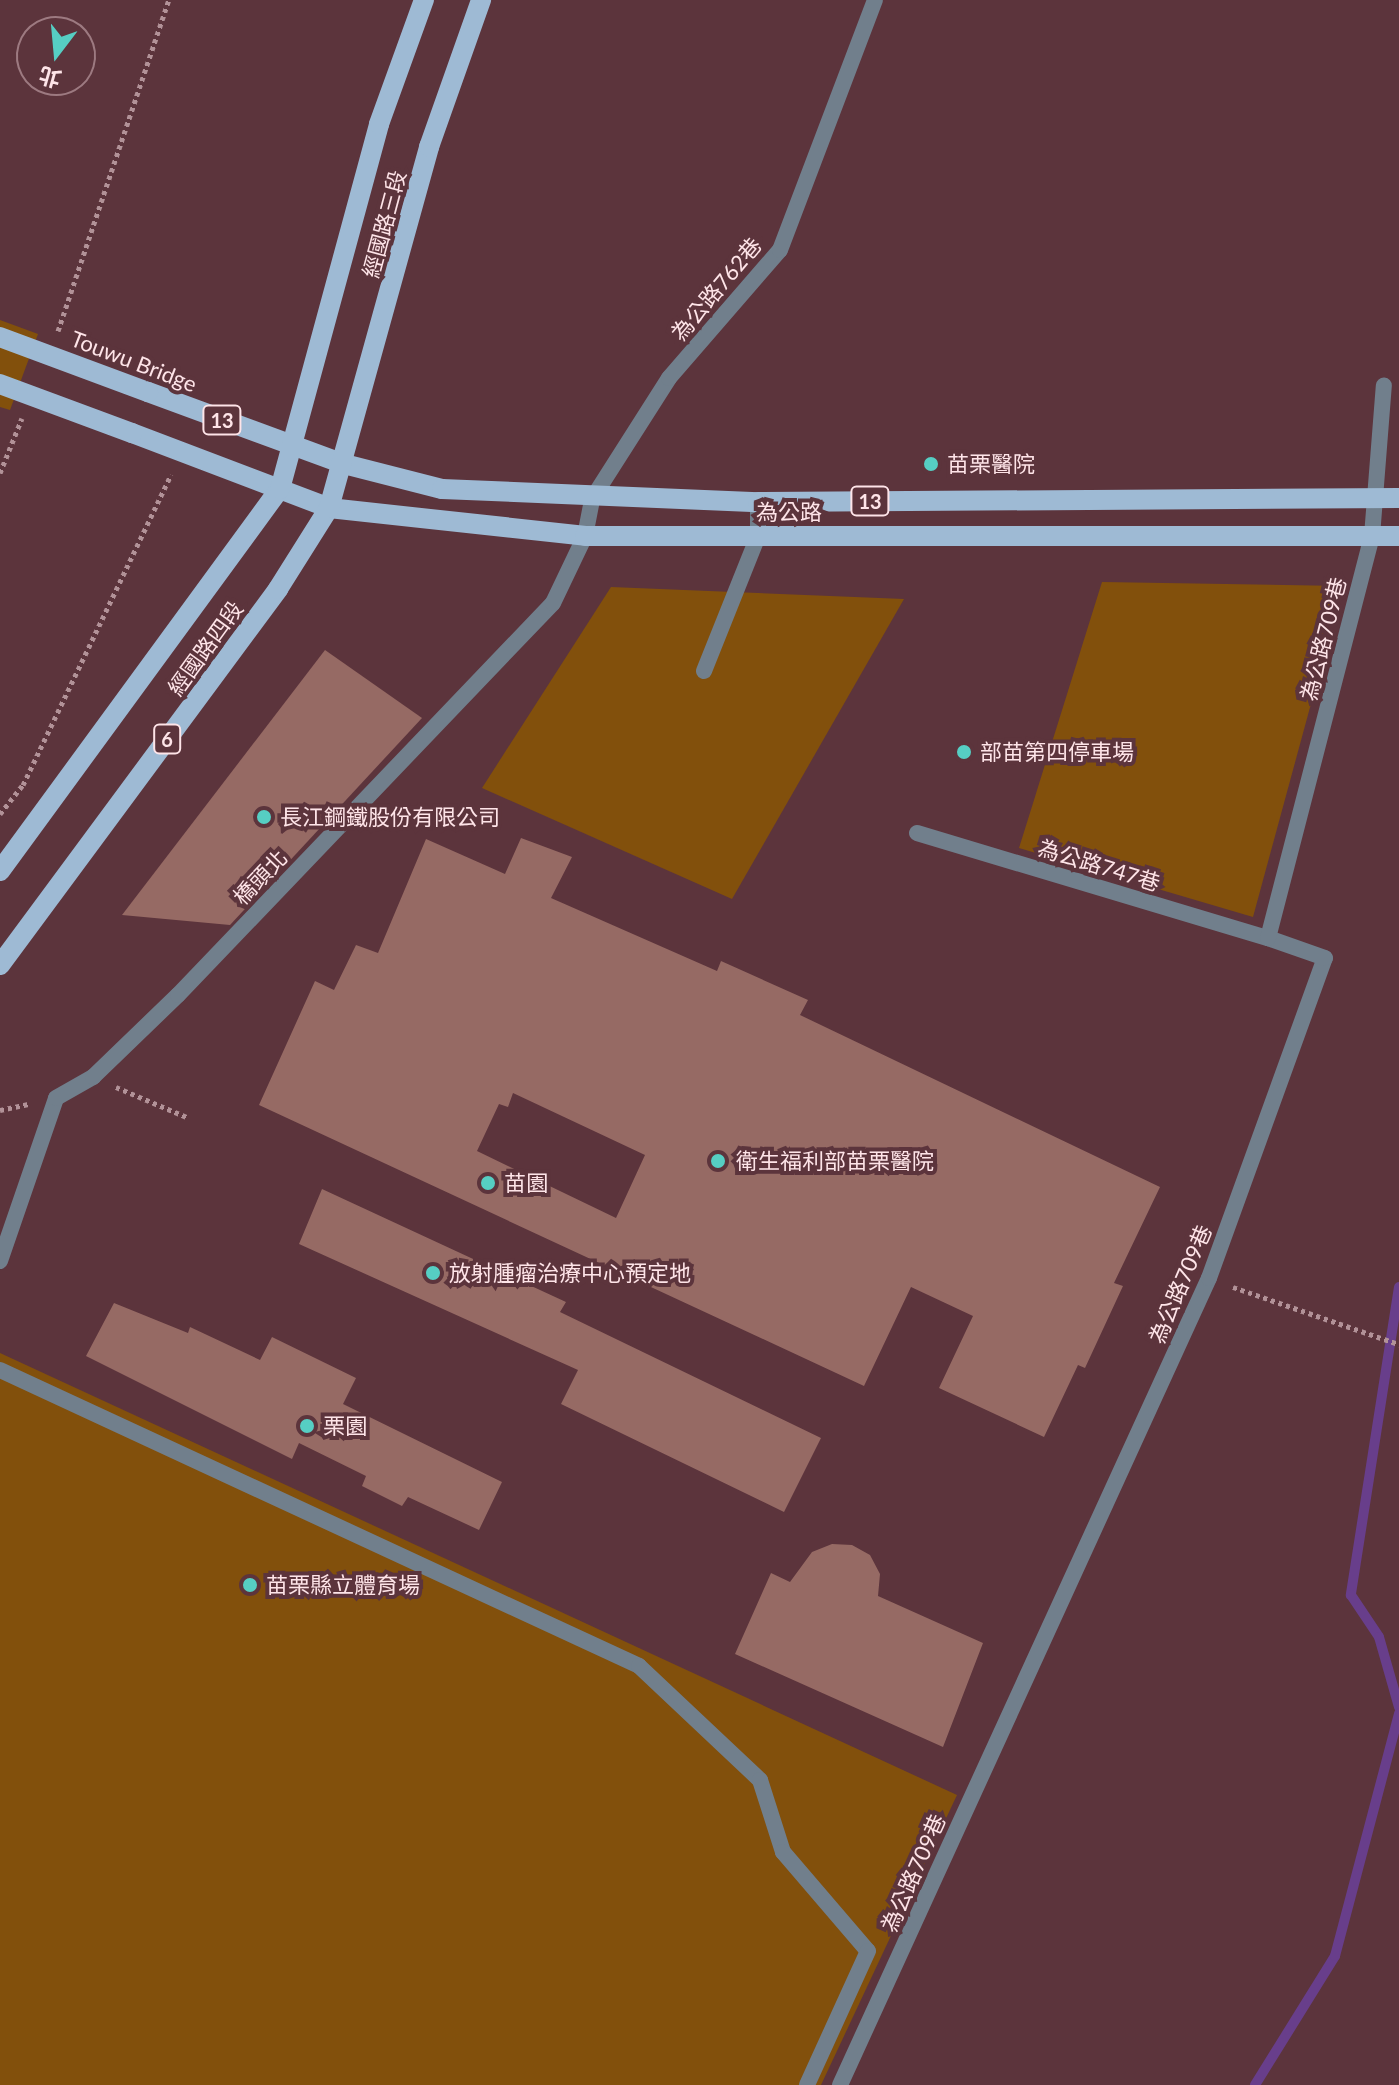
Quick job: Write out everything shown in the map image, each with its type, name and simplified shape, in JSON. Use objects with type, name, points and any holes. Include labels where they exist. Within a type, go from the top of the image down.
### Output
[{"type":"main road","name":"經國路三段","points":[[280,489],[296,447],[379,124],[424,0]]},
{"type":"main road","name":"經國路三段","points":[[344,464],[429,147],[481,0]]},
{"type":"main road","name":"Touwu Bridge","points":[[0,337],[296,447]]},
{"type":"main road","name":"13","points":[[0,384],[280,489]]},
{"type":"main road","name":"為公路","points":[[296,447],[344,464],[442,489],[592,499],[758,502],[1399,498]]},
{"type":"main road","name":"經國路四段","points":[[0,965],[278,589],[329,508],[344,464]]},
{"type":"main road","name":"為公路","points":[[280,489],[329,508],[585,536],[1399,536]]},
{"type":"main road","name":"經國路四段","points":[[0,871],[280,489]]},
{"type":"street","name":"為公路762巷","points":[[592,499],[669,378],[780,250],[875,0]]},
{"type":"street","name":"為公路709巷","points":[[840,2085],[1209,1278],[1325,958],[1268,938],[1372,536],[1384,385]]},
{"type":"street","name":"橋頭北","points":[[0,1261],[56,1098],[93,1077],[553,603],[585,536],[592,499]]},
{"type":"street","points":[[704,671],[758,536],[758,502]]},
{"type":"street","name":"為公路747巷","points":[[917,833],[1268,938]]},
{"type":"street","points":[[0,1370],[639,1666],[760,1780],[783,1852],[868,1951],[807,2085]]},
{"type":"path","points":[[52,347],[169,0]]},
{"type":"path","points":[[0,473],[29,403]]},
{"type":"path","points":[[0,814],[23,785],[171,474]]},
{"type":"path","points":[[93,1077],[189,1118]]},
{"type":"path","points":[[1209,1278],[1399,1344]]},
{"type":"shaded area","points":[[0,320],[38,334],[10,410],[0,407]]},
{"type":"shaded area","points":[[1102,582],[1343,586],[1253,917],[1019,848]]},
{"type":"shaded area","points":[[611,587],[904,599],[732,899],[482,788]]},
{"type":"shaded area","name":"苗栗縣立體育場","points":[[0,1353],[957,1795],[821,2085],[0,2085]]},
{"type":"building","name":"長江鋼鐵股份有限公司","points":[[325,650],[422,718],[230,925],[122,915]]},
{"type":"building","points":[[521,838],[572,857],[551,898],[717,971],[721,961],[808,1000],[800,1015],[1160,1187],[1114,1283],[1123,1286],[1085,1368],[1078,1365],[1044,1437],[939,1388],[973,1316],[911,1287],[864,1386],[259,1105],[315,981],[334,990],[356,945],[378,953],[426,839],[505,874]],"holes":[[[513,1093],[645,1155],[616,1218],[477,1151],[499,1104],[508,1107]]]},
{"type":"building","points":[[322,1189],[566,1302],[560,1312],[821,1438],[784,1512],[561,1404],[578,1370],[299,1244]]},
{"type":"building","name":"栗園","points":[[114,1303],[188,1333],[190,1327],[260,1360],[272,1337],[356,1378],[343,1404],[502,1482],[479,1530],[408,1497],[402,1506],[362,1486],[366,1476],[299,1443],[292,1459],[86,1356]]},
{"type":"building","points":[[832,1544],[852,1545],[870,1555],[880,1574],[878,1596],[983,1643],[943,1747],[735,1654],[771,1573],[790,1582],[812,1552]]},
{"type":"waterway","points":[[1399,1287],[1351,1595],[1379,1637],[1399,1707]]},
{"type":"waterway","points":[[1255,2085],[1335,1956],[1399,1713]]},
{"type":"place","name":"苗栗醫院","points":[[931,464]]},
{"type":"place","name":"部苗第四停車場","points":[[964,752]]},
{"type":"place","name":"長江鋼鐵股份有限公司","points":[[264,817]]},
{"type":"place","name":"衛生福利部苗栗醫院","points":[[718,1161]]},
{"type":"place","name":"苗園","points":[[488,1183]]},
{"type":"place","name":"放射腫瘤治療中心預定地","points":[[433,1273]]},
{"type":"place","name":"栗園","points":[[307,1426]]},
{"type":"place","name":"苗栗縣立體育場","points":[[250,1585]]}]
